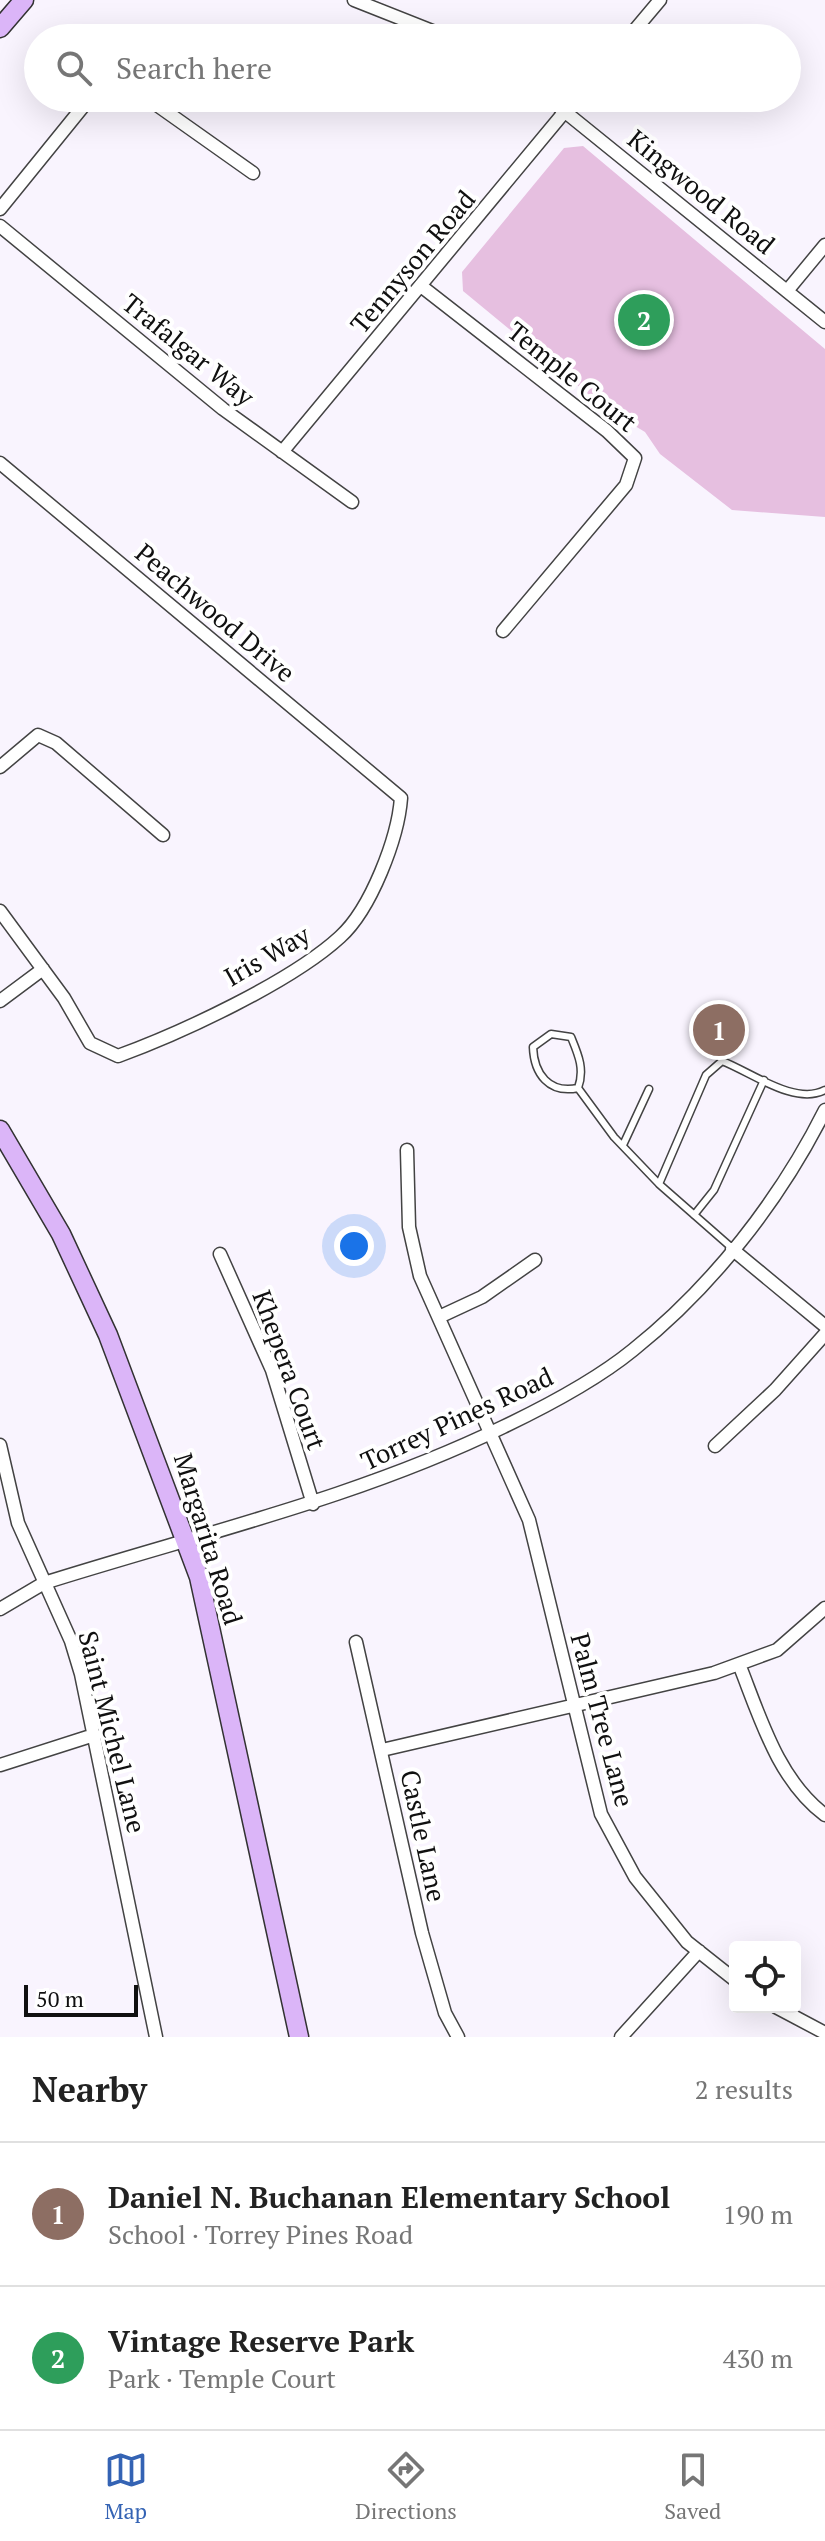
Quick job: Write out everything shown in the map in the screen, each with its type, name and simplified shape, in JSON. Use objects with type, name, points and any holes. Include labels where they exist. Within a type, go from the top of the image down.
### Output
[{"type":"main road","points":[[0,28],[24,0]]},
{"type":"main road","name":"Margarita Road","points":[[0,1130],[61,1234],[108,1335],[199,1577],[299,2037]]},
{"type":"street","points":[[354,0],[415,24]]},
{"type":"street","points":[[640,24],[660,0]]},
{"type":"street","points":[[0,209],[79,112]]},
{"type":"street","points":[[167,112],[253,173]]},
{"type":"street","name":"Tennyson Road","points":[[282,452],[563,112]]},
{"type":"street","name":"Kingwood Road","points":[[565,112],[825,322]]},
{"type":"street","name":"Trafalgar Way","points":[[0,226],[223,409],[352,502]]},
{"type":"street","points":[[787,291],[825,245]]},
{"type":"street","name":"Temple Court","points":[[421,286],[607,431],[635,458],[626,485],[503,631]]},
{"type":"street","name":"Peachwood Drive","points":[[0,463],[401,798]]},
{"type":"street","points":[[0,767],[38,735],[56,743],[163,835]]},
{"type":"street","name":"Iris Way","points":[[43,969],[90,1043],[118,1056],[152,1043],[301,966],[343,935],[371,891],[399,825],[401,798]]},
{"type":"street","points":[[0,911],[43,969],[0,1001]]},
{"type":"street","name":"Torrey Pines Road","points":[[0,1609],[44,1583],[373,1484],[545,1407],[632,1351],[691,1296],[764,1211],[825,1110]]},
{"type":"street","name":"Palm Tree Lane","points":[[407,1150],[409,1227],[420,1276],[529,1520],[601,1814],[635,1877],[699,1951],[729,1975]]},
{"type":"street","points":[[732,1249],[825,1326]]},
{"type":"street","name":"Khepera Court","points":[[220,1254],[272,1370],[313,1504]]},
{"type":"street","points":[[439,1317],[482,1297],[535,1260]]},
{"type":"street","points":[[715,1446],[775,1390],[825,1334]]},
{"type":"street","name":"Saint Michel Lane","points":[[0,1445],[18,1523],[71,1641],[94,1735],[156,2037]]},
{"type":"street","points":[[382,1750],[714,1673],[777,1650],[825,1608]]},
{"type":"street","name":"Castle Lane","points":[[356,1642],[422,1933],[445,2013],[458,2037]]},
{"type":"street","points":[[739,1664],[779,1762],[814,1807],[825,1815]]},
{"type":"street","points":[[0,1765],[94,1735]]},
{"type":"street","points":[[621,2037],[699,1951]]},
{"type":"street","points":[[787,2013],[825,2033]]},
{"type":"lane","points":[[551,1034],[571,1037],[581,1060],[582,1078],[578,1088],[556,1088],[542,1078],[533,1064],[533,1047],[551,1034]]},
{"type":"lane","points":[[659,1184],[706,1075],[722,1061],[780,1088],[814,1095],[825,1090]]},
{"type":"lane","points":[[694,1215],[714,1190],[764,1080]]},
{"type":"lane","points":[[578,1088],[659,1184],[732,1249]]},
{"type":"lane","points":[[623,1145],[649,1089]]},
{"type":"shaded area","points":[[583,146],[825,349],[825,517],[732,510],[660,454],[645,432],[605,408],[463,291],[462,272],[564,148]]},
{"type":"place","name":"Vintage Reserve Park","points":[[644,320]]},
{"type":"place","name":"Daniel N. Buchanan Elementary School","points":[[719,1030]]}]
